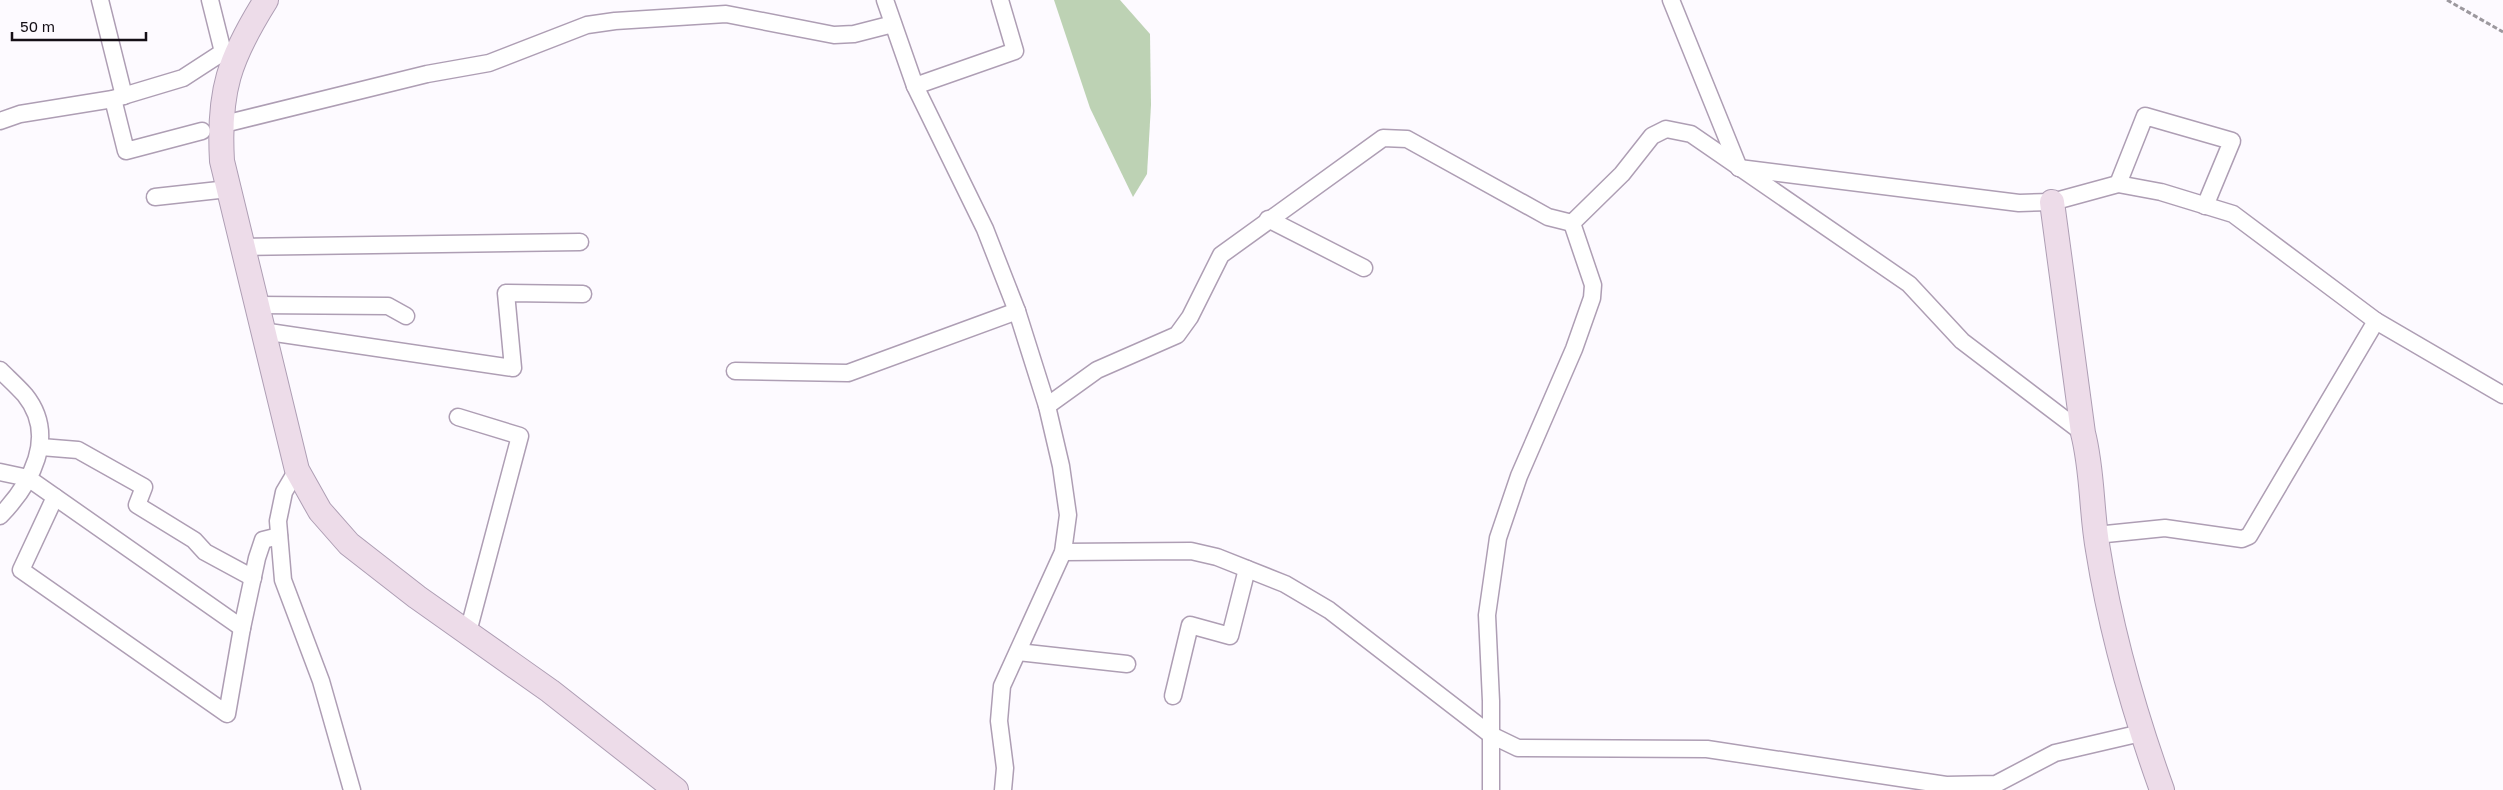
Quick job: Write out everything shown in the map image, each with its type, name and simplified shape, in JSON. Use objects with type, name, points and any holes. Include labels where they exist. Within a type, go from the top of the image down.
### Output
[{"type":"street","points":[[100,0],[119,97],[126,152],[211,128],[427,74],[489,63],[587,25],[615,21],[726,14],[834,35],[854,34],[893,24]]},
{"type":"street","points":[[210,0],[228,54],[224,90],[211,128],[222,161],[241,246],[297,470],[320,511],[349,544],[550,691],[676,790]]},
{"type":"street","points":[[0,122],[20,114],[119,97],[183,78],[228,54],[266,0]]},
{"type":"street","points":[[885,0],[915,86],[985,229],[1017,311],[1047,406],[1061,466],[1068,515],[1063,552],[1002,686],[998,721],[1005,768],[1003,790]]},
{"type":"street","points":[[915,86],[1015,51],[1000,0]]},
{"type":"street","points":[[1671,0],[1739,168]]},
{"type":"street","points":[[2118,184],[2145,116],[2232,141],[2205,206]]},
{"type":"street","points":[[1572,223],[1622,174],[1652,136],[1666,129],[1691,134],[1909,284],[1962,341],[2083,433]]},
{"type":"street","points":[[1047,406],[1097,370],[1177,335],[1190,317],[1221,255],[1268,219],[1383,138],[1406,138],[1548,217],[1572,223]]},
{"type":"street","points":[[1739,168],[2020,203],[2052,202],[2118,184],[2161,192],[2233,214],[2376,322],[2503,395]]},
{"type":"street","points":[[155,197],[228,189]]},
{"type":"street","points":[[2052,202],[2083,433],[2089,459],[2096,535],[2115,637],[2141,733],[2162,790]]},
{"type":"street","points":[[1268,219],[1364,268]]},
{"type":"street","points":[[1490,790],[1491,736],[1487,615],[1498,538],[1519,476],[1574,348],[1592,298],[1593,285],[1572,223]]},
{"type":"street","points":[[241,246],[580,242]]},
{"type":"street","points":[[262,331],[513,368],[506,293],[583,294]]},
{"type":"street","points":[[256,305],[388,306],[406,316]]},
{"type":"street","points":[[735,371],[848,373],[1017,311]]},
{"type":"street","points":[[2096,535],[2166,528],[2242,539],[2249,536],[2376,322]]},
{"type":"street","points":[[0,370],[26,396],[39,422],[41,447],[19,497],[0,516]]},
{"type":"street","points":[[458,417],[520,436],[468,632]]},
{"type":"street","points":[[41,447],[78,450],[144,487],[137,505],[194,540],[205,552],[253,578]]},
{"type":"street","points":[[297,470],[284,492],[278,521],[284,580],[322,680],[352,790]]},
{"type":"street","points":[[0,472],[28,478],[242,628]]},
{"type":"street","points":[[56,498],[20,570],[227,714],[242,628],[263,540],[279,536]]},
{"type":"street","points":[[1063,552],[1191,552],[1217,557],[1285,584],[1328,610],[1491,736],[1518,748],[1708,749],[1946,785],[1996,784],[2056,753],[2141,733]]},
{"type":"street","points":[[1173,696],[1190,625],[1230,636],[1247,568]]},
{"type":"street","points":[[1018,652],[1127,664]]},
{"type":"path","points":[[2447,0],[2503,32]]},
{"type":"green space","points":[[1054,0],[1120,0],[1150,34],[1151,105],[1147,174],[1133,197],[1090,108]]}]
